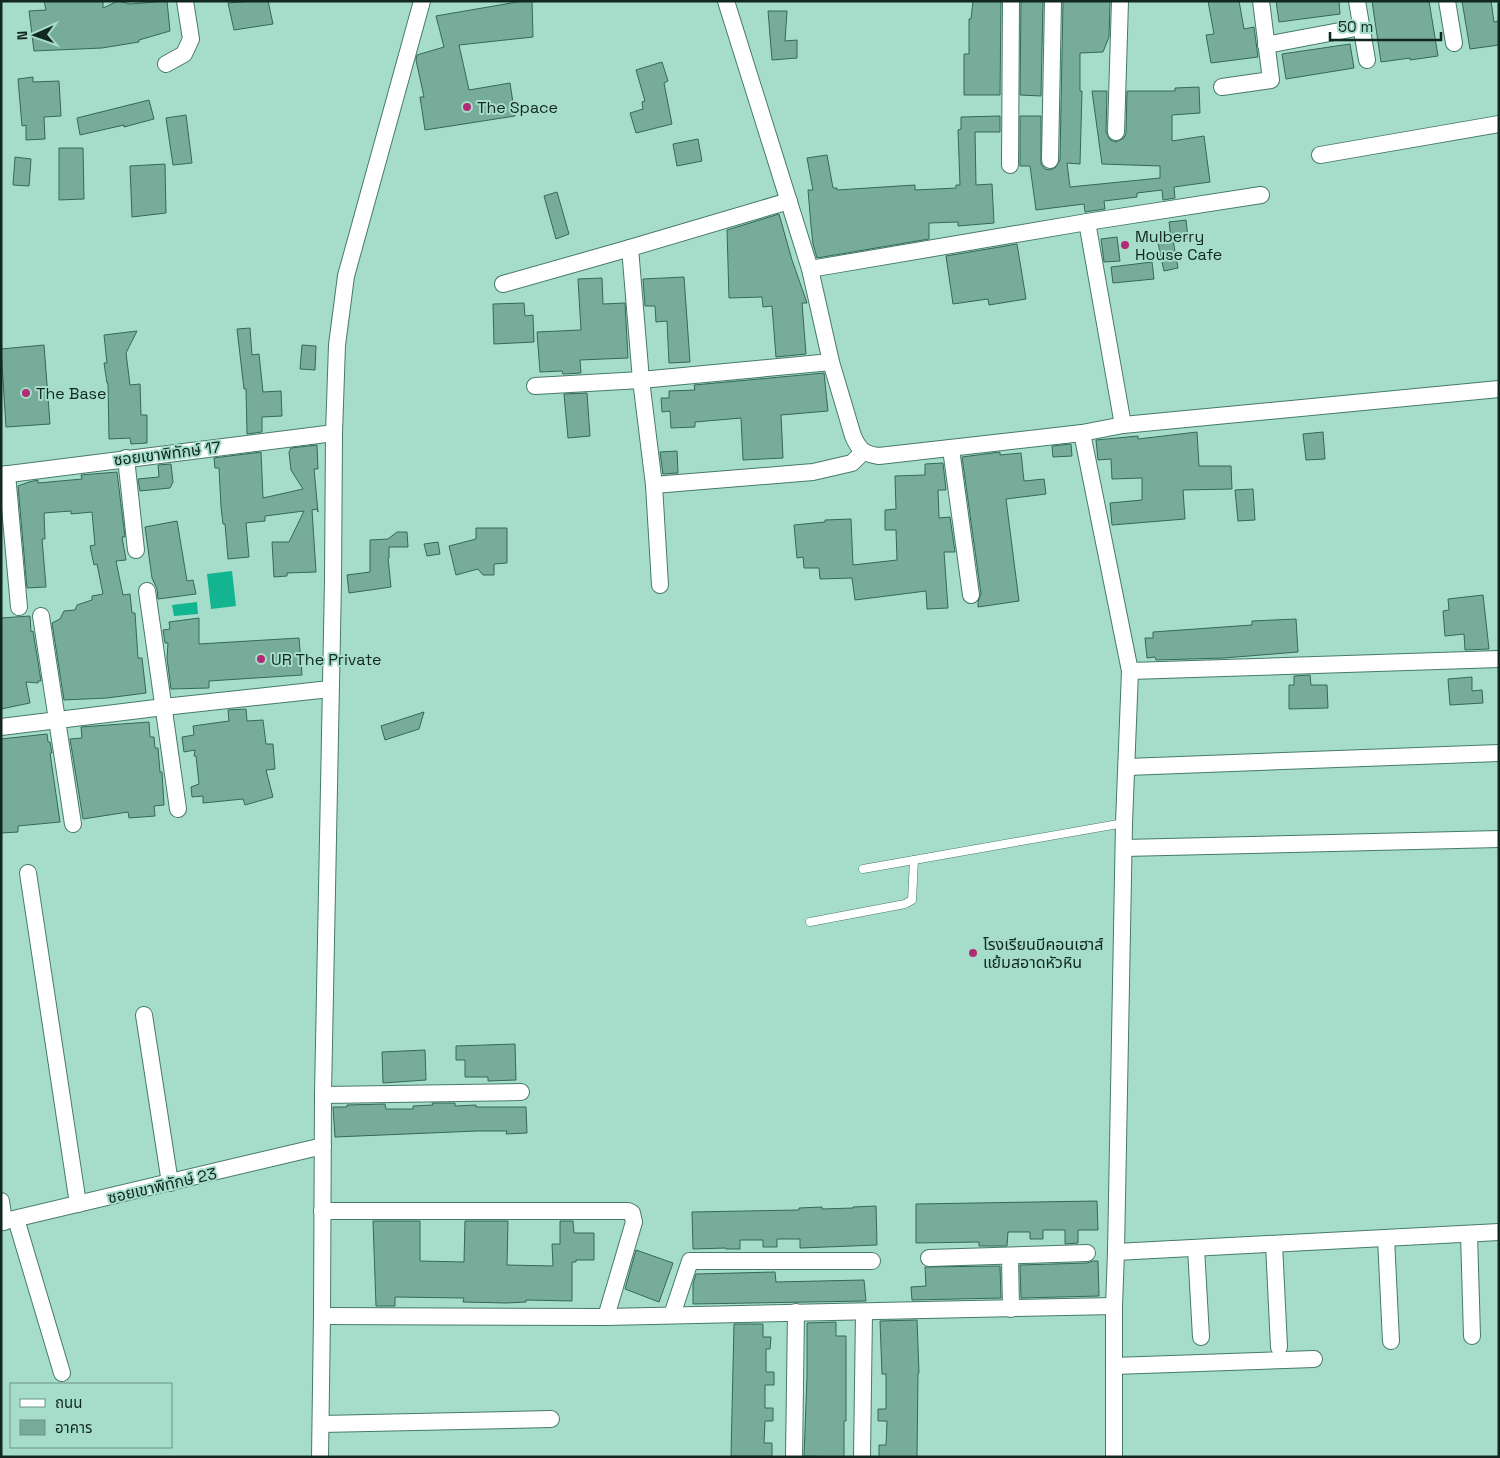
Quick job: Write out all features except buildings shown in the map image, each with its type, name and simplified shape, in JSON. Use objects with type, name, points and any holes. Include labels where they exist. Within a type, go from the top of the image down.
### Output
[{"type":"street","points":[[166,64],[184,54],[191,39],[185,1]]},
{"type":"street","points":[[726,1],[810,269],[830,362],[853,436],[858,447],[863,452],[879,456],[1082,433],[1123,425],[1499,389]]},
{"type":"street","points":[[1010,165],[1011,1]]},
{"type":"street","points":[[1050,160],[1052,1]]},
{"type":"street","points":[[1116,132],[1120,1]]},
{"type":"street","points":[[1222,87],[1271,80],[1261,1]]},
{"type":"street","points":[[1357,1],[1367,60]]},
{"type":"street","points":[[1447,1],[1454,43]]},
{"type":"street","points":[[320,1457],[323,1095],[337,345],[346,276],[370,183],[425,2]]},
{"type":"street","points":[[1266,45],[1361,27]]},
{"type":"street","points":[[1320,155],[1499,124]]},
{"type":"street","points":[[810,269],[1087,222],[1261,195]]},
{"type":"street","points":[[503,284],[789,202]]},
{"type":"street","points":[[1087,222],[1123,425]]},
{"type":"street","points":[[630,248],[641,380],[654,486],[660,585]]},
{"type":"street","points":[[534,386],[641,380],[830,362]]},
{"type":"street","name":"ซอยเขาพิทักษ์ 17","points":[[4,475],[334,433]]},
{"type":"street","points":[[1082,433],[1130,671],[1124,823],[1114,1306],[1114,1457]]},
{"type":"street","points":[[951,448],[970,595]]},
{"type":"street","points":[[654,486],[813,472],[852,463],[863,452]]},
{"type":"street","points":[[126,458],[136,550]]},
{"type":"street","points":[[4,475],[18,608]]},
{"type":"street","points":[[147,591],[178,809]]},
{"type":"street","points":[[42,616],[73,824]]},
{"type":"street","points":[[1130,671],[1499,659]]},
{"type":"street","points":[[1,727],[330,689]]},
{"type":"street","points":[[1127,767],[1499,754]]},
{"type":"street","points":[[1124,848],[1499,839]]},
{"type":"street","points":[[28,873],[78,1204]]},
{"type":"street","points":[[144,1015],[170,1183]]},
{"type":"street","points":[[323,1095],[521,1092]]},
{"type":"street","name":"ซอยเขาพิทักษ์ 23","points":[[7,1221],[323,1146]]},
{"type":"street","points":[[1,1201],[62,1373]]},
{"type":"street","points":[[322,1211],[628,1211],[632,1213],[634,1222],[606,1318]]},
{"type":"street","points":[[1116,1252],[1499,1232]]},
{"type":"street","points":[[1469,1234],[1472,1336]]},
{"type":"street","points":[[1386,1238],[1391,1341]]},
{"type":"street","points":[[1274,1244],[1279,1347]]},
{"type":"street","points":[[1196,1248],[1201,1336]]},
{"type":"street","points":[[929,1258],[1087,1253]]},
{"type":"street","points":[[1010,1256],[1011,1309]]},
{"type":"street","points":[[672,1315],[690,1261],[872,1260]]},
{"type":"street","points":[[322,1316],[606,1318],[796,1312],[1114,1306]]},
{"type":"street","points":[[794,1457],[796,1312]]},
{"type":"street","points":[[862,1457],[864,1312]]},
{"type":"street","points":[[1114,1366],[1314,1359]]},
{"type":"street","points":[[321,1424],[551,1419]]},
{"type":"lane","points":[[863,869],[1124,823]]},
{"type":"lane","points":[[810,922],[905,904],[912,900],[914,860]]},
{"type":"shaded area","points":[[232,571],[236,606],[211,609],[207,574]]},
{"type":"shaded area","points":[[197,602],[198,614],[174,616],[172,605]]},
{"type":"place","name":"The Space","points":[[467,107]]},
{"type":"place","name":"Mulberry House Cafe","points":[[1125,245]]},
{"type":"place","name":"The Base","points":[[26,393]]},
{"type":"place","name":"UR The Private","points":[[261,659]]},
{"type":"place","name":"โรงเรียนบีคอนเฮาส์ แย้มสอาดหัวหิน","points":[[973,953]]}]
